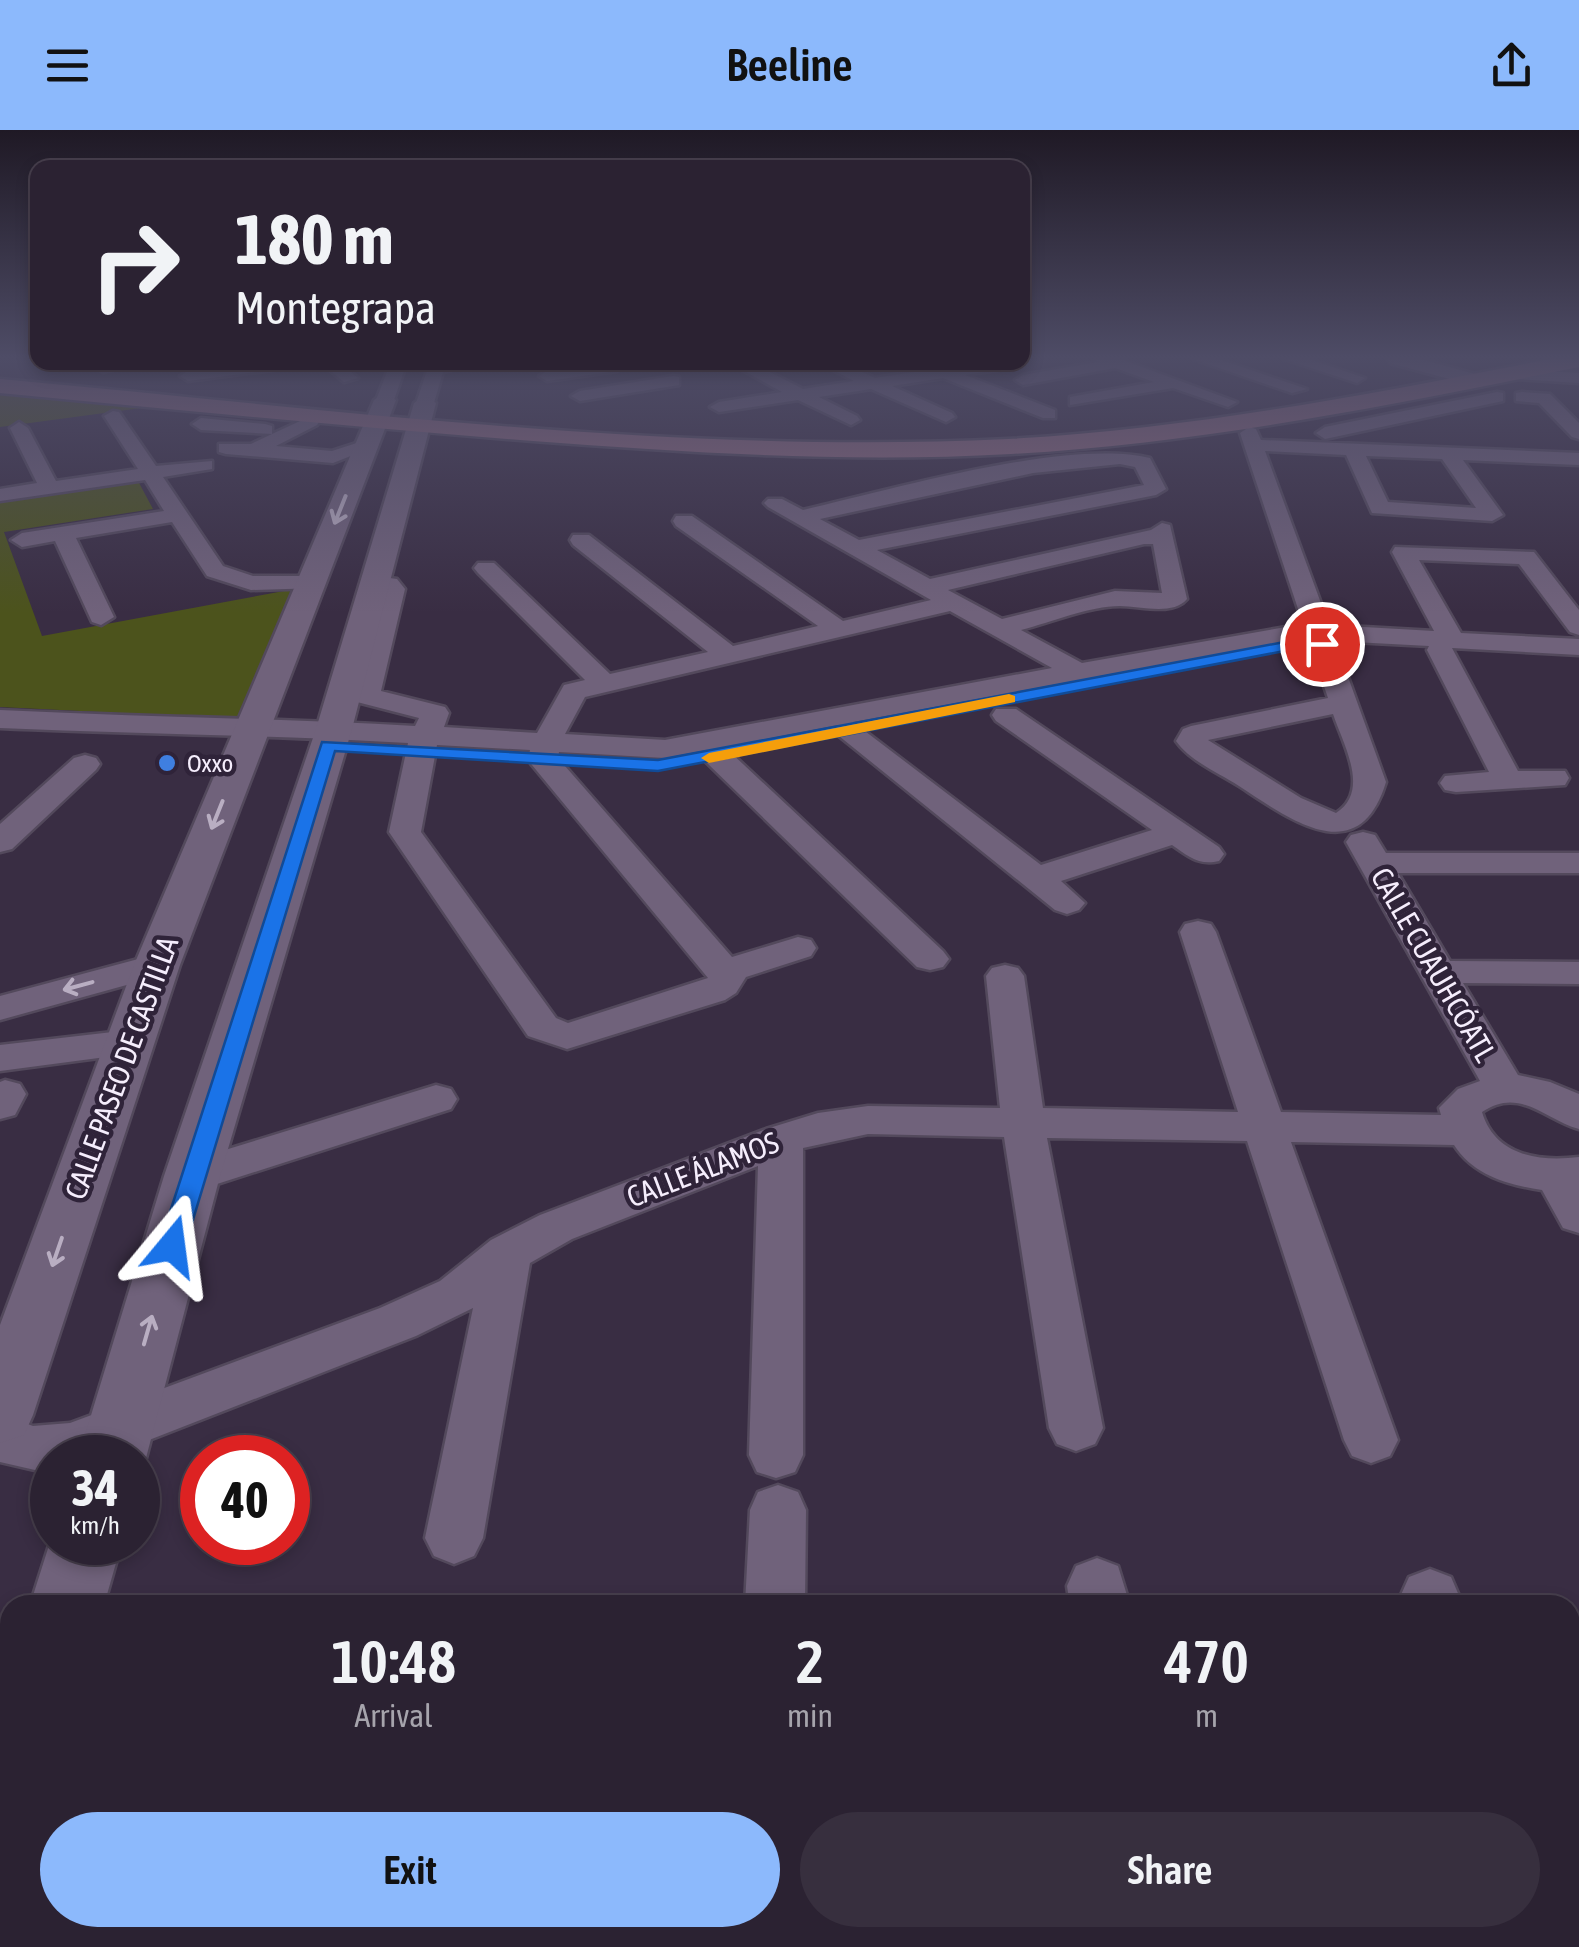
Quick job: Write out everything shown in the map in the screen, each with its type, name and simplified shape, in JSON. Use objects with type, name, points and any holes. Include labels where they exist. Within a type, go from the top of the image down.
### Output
[{"type":"main road","points":[[691,444],[839,449],[1047,444]]},
{"type":"street","points":[[27,444],[50,488]]},
{"type":"street","points":[[131,444],[215,571],[228,579],[262,584],[311,583]]},
{"type":"street","points":[[253,452],[268,444]]},
{"type":"street","points":[[226,448],[297,456],[350,444]]},
{"type":"street","name":"CALLE PASEO DE CASTILLA","points":[[0,1415],[239,731],[311,583],[357,444]]},
{"type":"street","points":[[118,1435],[192,1176],[348,739],[375,583],[413,444]]},
{"type":"street","points":[[1253,444],[1371,782],[1366,805],[1360,815],[1344,822],[1313,818],[1192,741],[1194,734],[1202,732],[1343,704]]},
{"type":"street","points":[[1280,444],[1579,458]]},
{"type":"street","points":[[1494,444],[1504,455]]},
{"type":"street","points":[[1352,449],[1380,508],[1492,515],[1448,453]]},
{"type":"street","points":[[800,517],[1042,465],[1119,457],[1143,462],[1156,489],[855,548]]},
{"type":"street","points":[[1546,457],[1568,480]]},
{"type":"street","points":[[0,495],[205,466]]},
{"type":"street","points":[[775,502],[1087,677]]},
{"type":"street","points":[[22,540],[177,515]]},
{"type":"street","points":[[684,521],[838,629]]},
{"type":"street","points":[[64,533],[100,617]]},
{"type":"street","points":[[544,750],[574,691],[838,629],[938,595],[1162,533],[1176,598],[1172,601],[1115,598],[997,628]]},
{"type":"street","points":[[581,540],[727,654]]},
{"type":"street","points":[[1508,780],[1404,552],[1526,558],[1579,627]]},
{"type":"street","points":[[486,568],[604,684]]},
{"type":"street","points":[[375,583],[388,584],[393,589],[367,679],[367,696],[435,713],[423,743],[405,832],[542,1027],[558,1035],[581,1032],[711,992],[723,985],[727,971]]},
{"type":"street","points":[[0,719],[544,750],[666,749],[1320,638],[1576,658]]},
{"type":"street","points":[[544,750],[658,766],[849,730],[1087,677]]},
{"type":"street","points":[[1006,716],[1207,854]]},
{"type":"street","points":[[849,730],[1067,903]]},
{"type":"street","points":[[544,750],[727,971]]},
{"type":"street","points":[[718,756],[930,959]]},
{"type":"street","points":[[0,842],[85,764]]},
{"type":"street","points":[[1456,783],[1554,778]]},
{"type":"street","points":[[1036,878],[1177,833]]},
{"type":"street","name":"CALLE CUAUHCÓATL","points":[[1504,1087],[1369,853],[1579,863]]},
{"type":"street","points":[[1198,932],[1371,1440]]},
{"type":"street","points":[[727,971],[798,948]]},
{"type":"street","points":[[0,1008],[157,965]]},
{"type":"street","points":[[1436,972],[1579,973]]},
{"type":"street","points":[[1005,976],[1023,1122],[1076,1428]]},
{"type":"street","points":[[2,1086],[130,1044]]},
{"type":"street","points":[[1572,1189],[1519,1171],[1484,1153],[1463,1130],[1460,1108],[1476,1093],[1504,1087],[1540,1093],[1579,1115]]},
{"type":"street","points":[[192,1176],[436,1099]]},
{"type":"street","name":"CALLE ÁLAMOS","points":[[129,1435],[456,1294],[508,1253],[556,1227],[818,1128],[868,1120],[1463,1130]]},
{"type":"street","points":[[775,1595],[781,1140]]},
{"type":"street","points":[[454,1538],[508,1253]]},
{"type":"street","name":"CALLE ÁLAMOS","points":[[0,1436],[30,1450]]},
{"type":"street","points":[[70,1595],[79,1565]]},
{"type":"green space","points":[[138,481],[153,509],[4,532],[42,636],[295,589],[240,719],[0,707],[0,500]]},
{"type":"slow traffic","points":[[709,758],[1009,699]]},
{"type":"place","name":"Oxxo","points":[[167,763]]},
{"type":"route","points":[[172,1246],[328,746],[658,766],[1156,670],[1300,644],[1322,644]]}]
